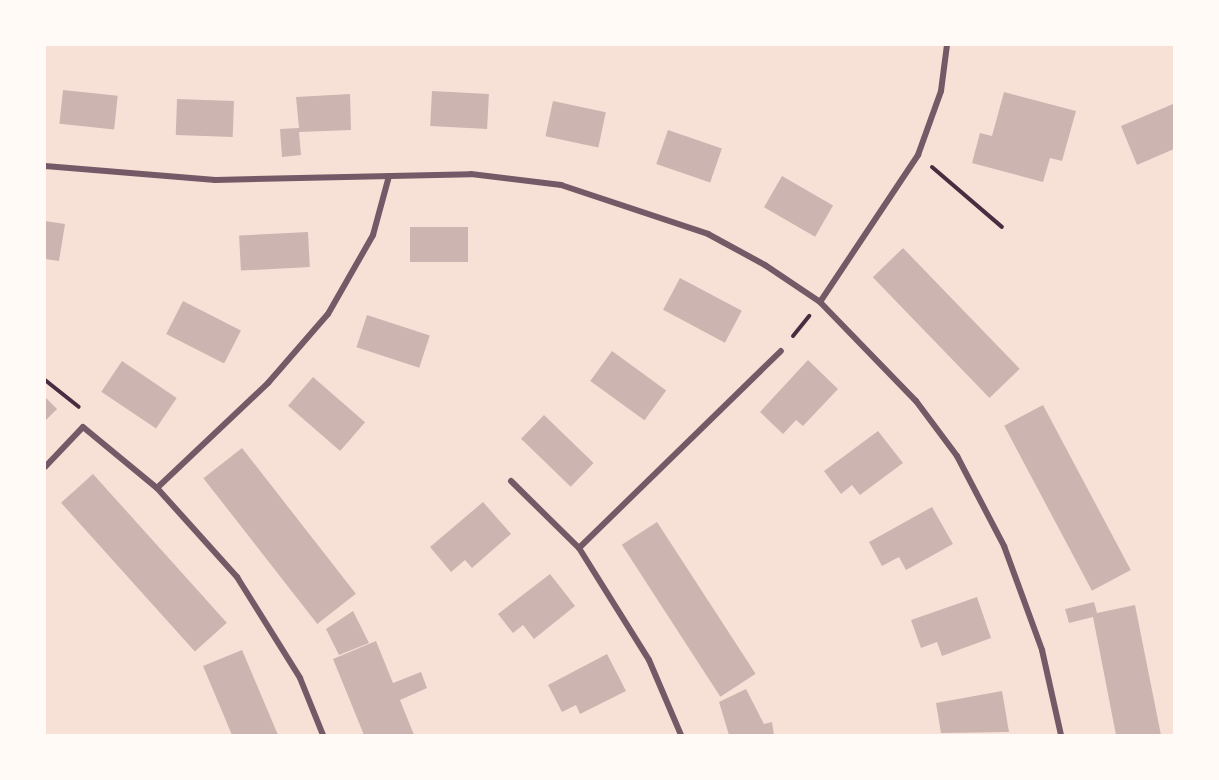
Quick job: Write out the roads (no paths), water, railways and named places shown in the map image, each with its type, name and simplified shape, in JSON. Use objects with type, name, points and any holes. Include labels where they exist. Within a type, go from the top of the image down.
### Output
[{"type":"street","points":[[820,302],[918,154],[941,91],[946,45]]},
{"type":"street","points":[[45,166],[215,180],[471,174],[561,185],[636,206],[708,234],[820,302],[916,400],[957,456],[1007,557],[1041,650],[1061,735]]},
{"type":"street","points":[[157,488],[268,383],[328,314],[373,235],[389,176]]},
{"type":"street","points":[[579,548],[781,351]]},
{"type":"street","points":[[45,468],[83,428],[157,488],[237,577],[300,678],[323,735]]},
{"type":"street","points":[[511,481],[579,548],[649,660],[681,735]]}]
